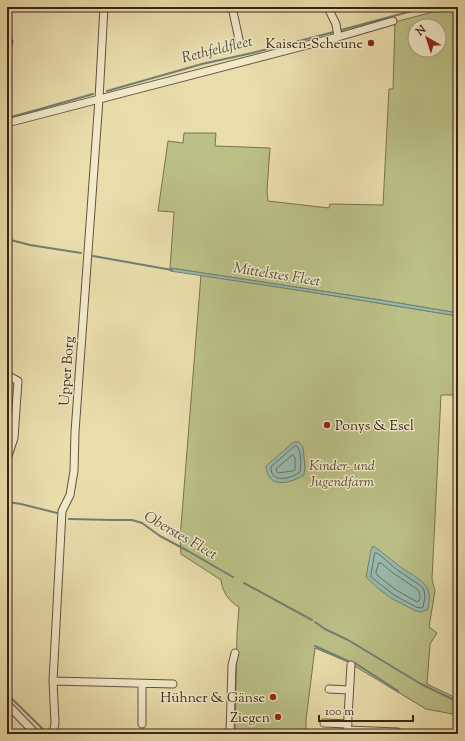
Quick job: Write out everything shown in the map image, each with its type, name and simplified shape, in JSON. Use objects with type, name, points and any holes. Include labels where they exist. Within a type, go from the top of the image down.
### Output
[{"type":"street","name":"Upper Borg","points":[[52,734],[55,723],[53,681],[62,511],[70,495],[74,471],[75,432],[99,99],[104,7]]},
{"type":"street","points":[[232,7],[240,44]]},
{"type":"street","points":[[329,7],[336,24],[338,37]]},
{"type":"street","points":[[7,123],[338,37],[393,21]]},
{"type":"street","points":[[7,375],[18,381],[14,438],[8,456]]},
{"type":"street","points":[[230,734],[232,665],[235,652]]},
{"type":"street","points":[[347,729],[351,665]]},
{"type":"street","points":[[53,681],[173,684]]},
{"type":"street","points":[[142,684],[142,724]]},
{"type":"street","points":[[329,689],[350,690]]},
{"type":"street","points":[[7,704],[36,734]]},
{"type":"street","points":[[324,723],[347,729],[398,732]]},
{"type":"green space","points":[[452,7],[458,7],[458,313],[170,268],[174,212],[158,211],[168,141],[183,143],[184,133],[216,133],[215,146],[270,148],[267,190],[268,201],[329,208],[330,204],[383,205],[389,89],[393,89],[395,22],[407,19],[407,58],[447,58],[447,18],[410,18]]},
{"type":"green space","name":"Kinder- und Jugendfarm","points":[[201,275],[458,316],[458,395],[441,395],[432,579],[435,591],[429,627],[437,633],[430,644],[427,684],[458,699],[458,715],[426,709],[348,662],[315,648],[306,720],[306,734],[235,734],[239,607],[227,596],[221,580],[181,554],[180,539]]},
{"type":"water","points":[[170,268],[458,313],[458,316],[170,271]]},
{"type":"water","points":[[294,442],[299,442],[303,447],[305,467],[304,475],[292,481],[275,481],[268,473],[266,466]]},
{"type":"water","points":[[373,546],[401,568],[425,584],[429,593],[428,609],[422,612],[416,611],[391,598],[366,577]]},
{"type":"waterway","name":"Rethfeldfleet","points":[[341,30],[427,7]]},
{"type":"waterway","name":"Rethfeldfleet","points":[[107,91],[202,64],[334,32]]},
{"type":"waterway","name":"Rethfeldfleet","points":[[7,118],[93,94]]},
{"type":"waterway","name":"Mittelstes Fleet","points":[[7,239],[30,245],[81,253]]},
{"type":"waterway","name":"Mittelstes Fleet","points":[[93,256],[172,270]]},
{"type":"waterway","name":"Oberstes Fleet","points":[[7,502],[57,513]]},
{"type":"waterway","name":"Oberstes Fleet","points":[[69,519],[132,520],[142,523],[160,536],[233,577]]},
{"type":"waterway","name":"Oberstes Fleet","points":[[244,583],[312,620]]},
{"type":"waterway","name":"Oberstes Fleet","points":[[315,622],[421,684],[458,702]]},
{"type":"waterway","points":[[315,646],[348,661]]},
{"type":"waterway","points":[[355,663],[398,691]]},
{"type":"waterway","points":[[7,694],[48,734]]},
{"type":"place","name":"Kaisen-Scheune","points":[[371,43]]},
{"type":"place","name":"Ponys & Esel","points":[[327,425]]},
{"type":"place","name":"Hühner & Gänse","points":[[273,697]]},
{"type":"place","name":"Ziegen","points":[[278,717]]}]
